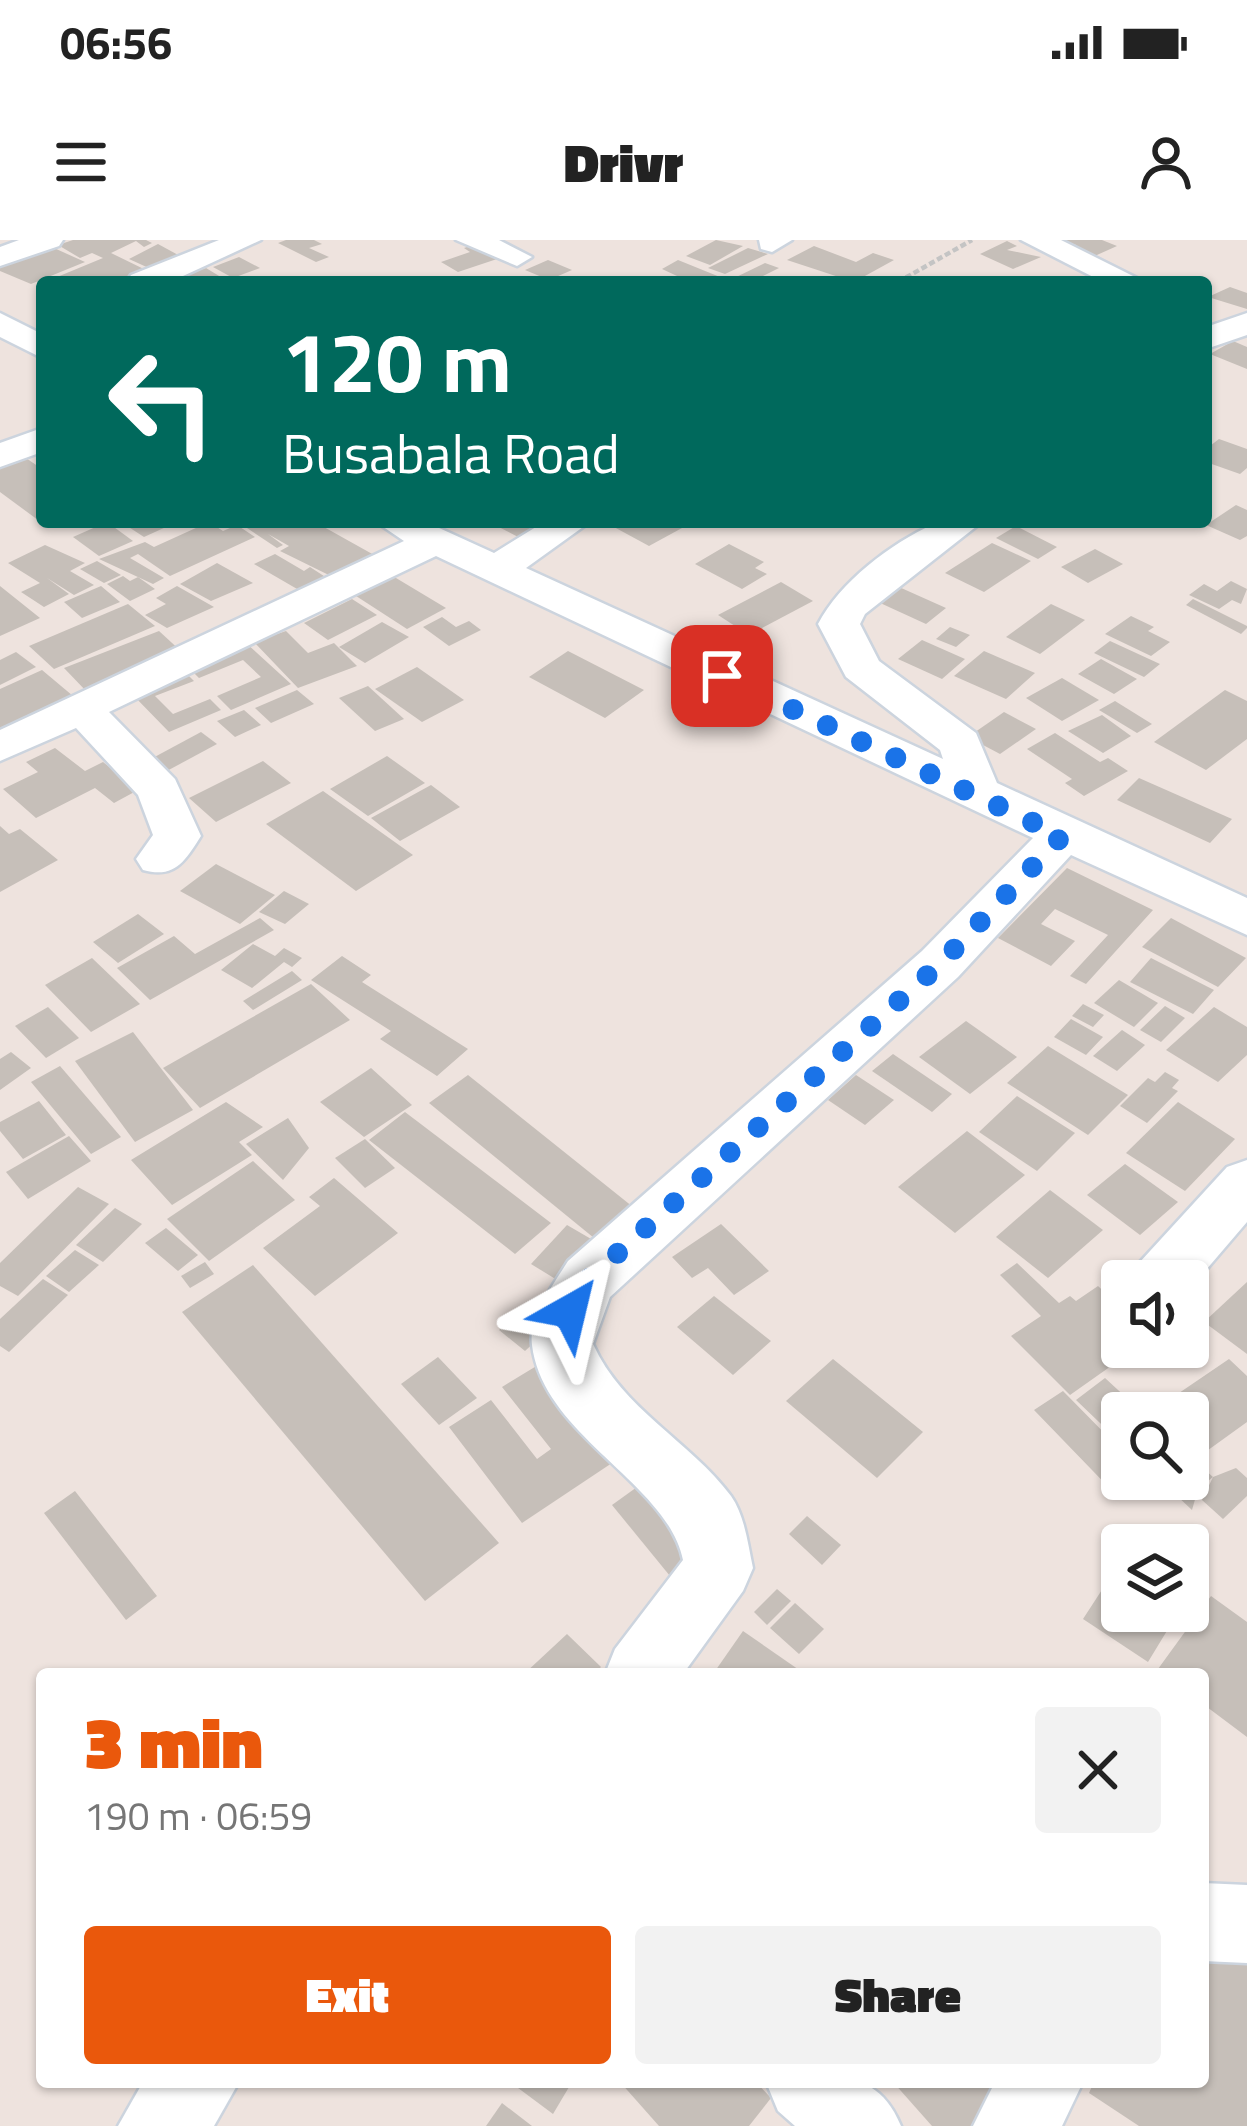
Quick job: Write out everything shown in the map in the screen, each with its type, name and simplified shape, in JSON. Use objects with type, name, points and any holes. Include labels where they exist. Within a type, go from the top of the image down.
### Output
[{"type":"street","points":[[0,257],[48,240]]},
{"type":"street","points":[[157,276],[246,240]]},
{"type":"street","points":[[471,240],[517,257]]},
{"type":"street","points":[[1036,240],[1116,276]]},
{"type":"street","points":[[0,456],[36,441]]},
{"type":"street","points":[[408,528],[1062,836],[1247,918]]},
{"type":"street","points":[[496,570],[562,528]]},
{"type":"street","points":[[954,528],[866,589],[843,609],[839,624],[861,668],[960,743],[978,794]]},
{"type":"street","points":[[0,747],[436,541]]},
{"type":"street","points":[[85,708],[99,730],[159,789],[177,836],[160,860]]},
{"type":"street","points":[[644,1668],[719,1568],[708,1520],[617,1430],[578,1381],[562,1344],[570,1311],[589,1279],[940,964],[1062,836]]},
{"type":"street","points":[[1179,1260],[1247,1183]]},
{"type":"street","points":[[1209,1922],[1247,1924]]},
{"type":"street","points":[[160,2126],[193,2088]]},
{"type":"street","points":[[814,2088],[859,2126]]},
{"type":"street","points":[[1015,2126],[1038,2088]]},
{"type":"path","points":[[909,276],[972,240]]},
{"type":"building","points":[[73,240],[146,240],[152,243],[144,247],[136,241],[111,253],[152,273],[60,276],[103,258],[92,253],[80,258],[58,245]]},
{"type":"building","points":[[314,240],[322,244],[309,248],[329,257],[316,262],[278,243]]},
{"type":"building","points":[[716,240],[743,246],[710,265],[686,256]]},
{"type":"building","points":[[1063,240],[1102,240],[1117,246],[1088,259],[1067,249],[1076,245]]},
{"type":"building","points":[[1007,241],[1017,246],[1007,250],[1041,257],[1013,269],[980,254]]},
{"type":"building","points":[[158,244],[180,256],[151,269],[129,259]]},
{"type":"building","points":[[476,244],[500,258],[458,272],[441,262],[470,252],[464,248]]},
{"type":"building","points":[[814,246],[856,262],[873,253],[894,260],[865,276],[836,276],[787,260]]},
{"type":"building","points":[[54,248],[85,262],[51,276],[36,276],[31,284],[0,271],[0,266]]},
{"type":"building","points":[[748,248],[768,254],[725,274],[708,268]]},
{"type":"building","points":[[239,257],[260,268],[229,276],[213,267]]},
{"type":"building","points":[[548,260],[572,270],[539,276],[525,270]]},
{"type":"building","points":[[678,260],[718,276],[677,276],[662,269]]},
{"type":"building","points":[[765,263],[779,268],[763,276],[738,276]]},
{"type":"building","points":[[206,268],[219,276],[181,276]]},
{"type":"building","points":[[1230,287],[1247,293],[1247,309],[1212,298]]},
{"type":"building","points":[[1233,341],[1247,347],[1247,369],[1212,355]]},
{"type":"building","points":[[1219,439],[1247,449],[1247,468],[1240,474],[1212,464],[1212,444]]},
{"type":"building","points":[[23,456],[36,465],[36,519],[0,492],[0,465]]},
{"type":"building","points":[[1236,505],[1247,510],[1247,536],[1240,540],[1212,528],[1212,521]]},
{"type":"building","points":[[93,528],[115,528],[133,541],[99,556],[73,537]]},
{"type":"building","points":[[130,528],[164,528],[144,537]]},
{"type":"building","points":[[196,528],[242,528],[255,537],[170,576],[138,554],[130,558],[164,578],[153,584],[99,559],[145,542],[154,547]]},
{"type":"building","points":[[247,528],[326,528],[383,560],[343,582],[280,551],[289,546],[268,534],[283,545],[277,548]]},
{"type":"building","points":[[501,528],[541,528],[522,539]]},
{"type":"building","points":[[616,528],[682,528],[649,546]]},
{"type":"building","points":[[1020,528],[1057,547],[1038,559],[996,538]]},
{"type":"building","points":[[992,543],[1031,561],[984,592],[945,573]]},
{"type":"building","points":[[729,544],[764,562],[755,568],[767,574],[742,589],[695,564]]},
{"type":"building","points":[[45,545],[85,563],[70,571],[94,585],[74,595],[47,578],[69,594],[44,607],[21,592],[40,583],[8,563]]},
{"type":"building","points":[[1095,549],[1123,564],[1088,583],[1061,567]]},
{"type":"building","points":[[275,554],[330,580],[304,593],[254,564]]},
{"type":"building","points":[[97,561],[121,575],[104,583],[80,569]]},
{"type":"building","points":[[217,563],[253,583],[211,601],[180,584]]},
{"type":"building","points":[[391,575],[446,608],[407,629],[353,594]]},
{"type":"building","points":[[123,576],[130,581],[138,577],[155,589],[130,601],[107,584]]},
{"type":"building","points":[[1231,581],[1247,589],[1241,604],[1232,600],[1219,609],[1189,595],[1204,584],[1217,591]]},
{"type":"building","points":[[781,582],[813,601],[749,635],[718,615]]},
{"type":"building","points":[[0,586],[40,618],[0,636]]},
{"type":"building","points":[[101,586],[120,602],[82,618],[64,602]]},
{"type":"building","points":[[177,586],[214,607],[167,628],[145,615],[166,604],[156,598]]},
{"type":"building","points":[[899,587],[946,608],[926,624],[878,602]]},
{"type":"building","points":[[352,599],[377,615],[328,640],[304,623]]},
{"type":"building","points":[[1193,599],[1247,628],[1241,634],[1186,605]]},
{"type":"building","points":[[128,604],[155,626],[54,669],[29,646]]},
{"type":"building","points":[[1051,604],[1085,620],[1040,654],[1006,637]]},
{"type":"building","points":[[1131,616],[1154,627],[1148,631],[1170,642],[1151,656],[1105,634]]},
{"type":"building","points":[[442,617],[456,627],[469,621],[481,630],[449,646],[423,627]]},
{"type":"building","points":[[382,622],[409,637],[365,663],[339,647]]},
{"type":"building","points":[[950,627],[970,635],[956,647],[936,639]]},
{"type":"building","points":[[159,631],[184,654],[88,693],[64,668]]},
{"type":"building","points":[[286,631],[308,653],[334,643],[357,666],[298,688],[254,642]]},
{"type":"building","points":[[922,640],[965,659],[942,679],[898,659]]},
{"type":"building","points":[[1110,641],[1160,664],[1144,677],[1094,653]]},
{"type":"building","points":[[246,643],[291,684],[231,710],[217,696],[261,677],[243,660],[199,678],[188,667]]},
{"type":"building","points":[[568,651],[644,690],[605,718],[529,677]]},
{"type":"building","points":[[984,651],[1035,673],[1006,699],[954,676]]},
{"type":"building","points":[[16,652],[36,667],[0,685],[0,660]]},
{"type":"building","points":[[1101,659],[1137,679],[1114,694],[1078,674]]},
{"type":"building","points":[[417,667],[464,700],[422,722],[375,689]]},
{"type":"building","points":[[42,670],[73,696],[0,731],[0,689]]},
{"type":"building","points":[[185,672],[194,681],[155,696],[173,714],[210,699],[221,710],[169,732],[132,694]]},
{"type":"building","points":[[1062,678],[1099,700],[1062,721],[1026,698]]},
{"type":"building","points":[[368,686],[404,719],[375,731],[339,698]]},
{"type":"building","points":[[297,690],[314,704],[271,723],[255,708]]},
{"type":"building","points":[[1225,690],[1247,701],[1247,739],[1206,770],[1154,742]]},
{"type":"building","points":[[1115,701],[1152,724],[1137,733],[1099,710]]},
{"type":"building","points":[[244,710],[261,725],[235,737],[217,721]]},
{"type":"building","points":[[1004,712],[1036,729],[1000,754],[968,737]]},
{"type":"building","points":[[1102,715],[1131,736],[1103,753],[1068,731]]},
{"type":"building","points":[[201,732],[217,744],[165,772],[149,760]]},
{"type":"building","points":[[1055,733],[1100,762],[1108,758],[1128,771],[1084,796],[1065,783],[1072,779],[1027,749]]},
{"type":"building","points":[[55,748],[85,771],[103,762],[138,790],[114,803],[95,788],[36,818],[3,789],[38,772],[26,762]]},
{"type":"building","points":[[387,756],[425,783],[368,816],[330,789]]},
{"type":"building","points":[[263,761],[291,783],[216,822],[189,798]]},
{"type":"building","points":[[1139,778],[1232,819],[1210,843],[1117,800]]},
{"type":"building","points":[[431,785],[460,807],[400,841],[371,818]]},
{"type":"building","points":[[323,791],[413,855],[356,891],[266,824]]},
{"type":"building","points":[[0,826],[9,834],[20,829],[58,860],[0,892]]},
{"type":"building","points":[[216,864],[275,895],[240,924],[180,891]]},
{"type":"building","points":[[1067,868],[1153,910],[1086,984],[1070,976],[1108,935],[1055,909],[1041,924],[1075,941],[1051,966],[998,938]]},
{"type":"building","points":[[284,891],[309,904],[285,924],[259,912]]},
{"type":"building","points":[[138,914],[164,934],[118,963],[93,942]]},
{"type":"building","points":[[260,918],[274,930],[150,1000],[117,968],[174,936],[195,954]]},
{"type":"building","points":[[1171,918],[1246,958],[1218,987],[1142,947]]},
{"type":"building","points":[[253,944],[275,956],[284,948],[302,958],[292,967],[284,962],[252,988],[221,970]]},
{"type":"building","points":[[342,956],[371,975],[362,982],[468,1049],[437,1076],[380,1039],[391,1031],[311,980]]},
{"type":"building","points":[[92,958],[140,1004],[91,1032],[45,985]]},
{"type":"building","points":[[1151,958],[1214,990],[1193,1014],[1130,982]]},
{"type":"building","points":[[292,971],[302,980],[253,1010],[243,1001]]},
{"type":"building","points":[[1119,980],[1158,1003],[1134,1027],[1094,1003]]},
{"type":"building","points":[[311,984],[350,1020],[200,1108],[163,1068]]},
{"type":"building","points":[[1083,1004],[1104,1015],[1093,1027],[1072,1016]]},
{"type":"building","points":[[1165,1006],[1185,1018],[1161,1042],[1140,1030]]},
{"type":"building","points":[[48,1007],[79,1038],[46,1058],[15,1026]]},
{"type":"building","points":[[1214,1007],[1247,1027],[1247,1055],[1218,1082],[1166,1050]]},
{"type":"building","points":[[1071,1019],[1103,1037],[1086,1055],[1054,1037]]},
{"type":"building","points":[[966,1021],[1017,1057],[970,1094],[919,1057]]},
{"type":"building","points":[[1122,1030],[1145,1045],[1117,1071],[1093,1056]]},
{"type":"building","points":[[133,1032],[193,1110],[135,1142],[75,1061]]},
{"type":"building","points":[[1048,1046],[1128,1095],[1088,1135],[1007,1083]]},
{"type":"building","points":[[11,1052],[31,1068],[0,1090],[0,1059]]},
{"type":"building","points":[[893,1054],[952,1094],[932,1112],[872,1071]]},
{"type":"building","points":[[60,1066],[121,1137],[91,1154],[31,1082]]},
{"type":"building","points":[[371,1068],[412,1105],[364,1137],[320,1102]]},
{"type":"building","points":[[1165,1072],[1179,1080],[1172,1088],[1178,1091],[1147,1123],[1120,1106],[1148,1078],[1155,1082]]},
{"type":"building","points":[[468,1075],[633,1207],[594,1238],[429,1103]]},
{"type":"building","points":[[856,1075],[894,1100],[865,1125],[828,1100]]},
{"type":"building","points":[[1017,1096],[1075,1133],[1037,1171],[979,1132]]},
{"type":"building","points":[[39,1101],[66,1135],[23,1159],[0,1131],[0,1122]]},
{"type":"building","points":[[226,1102],[263,1127],[239,1142],[252,1155],[172,1205],[131,1160]]},
{"type":"building","points":[[1178,1102],[1235,1139],[1185,1191],[1126,1153]]},
{"type":"building","points":[[405,1112],[551,1223],[515,1254],[369,1140]]},
{"type":"building","points":[[288,1118],[309,1148],[283,1180],[246,1144]]},
{"type":"building","points":[[967,1131],[1025,1175],[955,1233],[898,1187]]},
{"type":"building","points":[[69,1136],[91,1161],[28,1199],[6,1172]]},
{"type":"building","points":[[365,1139],[395,1168],[365,1188],[335,1158]]},
{"type":"building","points":[[253,1161],[295,1200],[209,1261],[167,1219]]},
{"type":"building","points":[[1125,1164],[1178,1202],[1140,1235],[1087,1195]]},
{"type":"building","points":[[334,1178],[398,1233],[315,1296],[263,1248],[320,1206],[309,1197]]},
{"type":"building","points":[[78,1187],[109,1204],[18,1296],[0,1286],[0,1263]]},
{"type":"building","points":[[1050,1190],[1103,1230],[1048,1278],[996,1237]]},
{"type":"building","points":[[115,1208],[142,1224],[103,1262],[76,1245]]},
{"type":"building","points":[[721,1224],[769,1271],[734,1295],[708,1268],[692,1278],[672,1257]]},
{"type":"building","points":[[567,1225],[598,1243],[562,1283],[531,1264]]},
{"type":"building","points":[[166,1228],[198,1255],[178,1271],[145,1243]]},
{"type":"building","points":[[75,1250],[99,1265],[69,1292],[46,1276]]},
{"type":"building","points":[[205,1262],[214,1274],[190,1288],[181,1276]]},
{"type":"building","points":[[1017,1263],[1059,1303],[1070,1296],[1076,1301],[1098,1286],[1101,1368],[1108,1368],[1070,1395],[1011,1336],[1041,1316],[1000,1275]]},
{"type":"building","points":[[253,1265],[499,1543],[425,1601],[182,1312]]},
{"type":"building","points":[[43,1279],[68,1295],[9,1352],[0,1346],[0,1319]]},
{"type":"building","points":[[1247,1282],[1247,1354],[1209,1326],[1209,1317]]},
{"type":"building","points":[[714,1296],[771,1341],[733,1375],[677,1327]]},
{"type":"building","points":[[528,1304],[553,1325],[525,1351],[499,1330]]},
{"type":"building","points":[[438,1357],[477,1398],[439,1425],[401,1384]]},
{"type":"building","points":[[833,1359],[923,1432],[877,1478],[786,1401]]},
{"type":"building","points":[[1229,1359],[1247,1376],[1247,1422],[1209,1449],[1209,1392],[1181,1392]]},
{"type":"building","points":[[543,1362],[621,1457],[522,1523],[449,1427],[491,1400],[537,1459],[551,1449],[502,1387]]},
{"type":"building","points":[[1105,1378],[1120,1392],[1101,1392],[1101,1424],[1076,1400]]},
{"type":"building","points":[[1063,1391],[1101,1430],[1101,1479],[1034,1410]]},
{"type":"building","points":[[1236,1468],[1247,1478],[1247,1496],[1223,1519],[1202,1500],[1209,1500],[1213,1477]]},
{"type":"building","points":[[644,1482],[703,1553],[670,1576],[612,1505]]},
{"type":"building","points":[[75,1491],[157,1596],[126,1620],[44,1513]]},
{"type":"building","points":[[807,1516],[841,1545],[822,1565],[789,1534]]},
{"type":"building","points":[[777,1589],[791,1601],[767,1625],[754,1612]]},
{"type":"building","points":[[1101,1591],[1101,1631],[1083,1619]]},
{"type":"building","points":[[1211,1596],[1247,1622],[1247,1737],[1209,1708],[1209,1668],[1159,1668],[1185,1632],[1209,1632]]},
{"type":"building","points":[[795,1603],[824,1629],[799,1654],[770,1628]]},
{"type":"building","points":[[743,1631],[796,1668],[717,1668]]},
{"type":"building","points":[[1103,1632],[1166,1632],[1148,1662]]},
{"type":"building","points":[[567,1634],[601,1667],[600,1668],[530,1668]]},
{"type":"building","points":[[1247,1944],[1247,2126],[1139,2126],[1089,2093],[1091,2088],[1209,2088],[1209,1959]]},
{"type":"building","points":[[518,2088],[568,2088],[553,2114]]},
{"type":"building","points":[[625,2088],[762,2088],[771,2098],[749,2126],[659,2126]]},
{"type":"building","points":[[898,2088],[1005,2088],[973,2126],[932,2126]]},
{"type":"building","points":[[502,2103],[532,2126],[486,2126]]},
{"type":"route","points":[[570,1311],[589,1279],[940,964],[1062,836],[722,676]]}]
